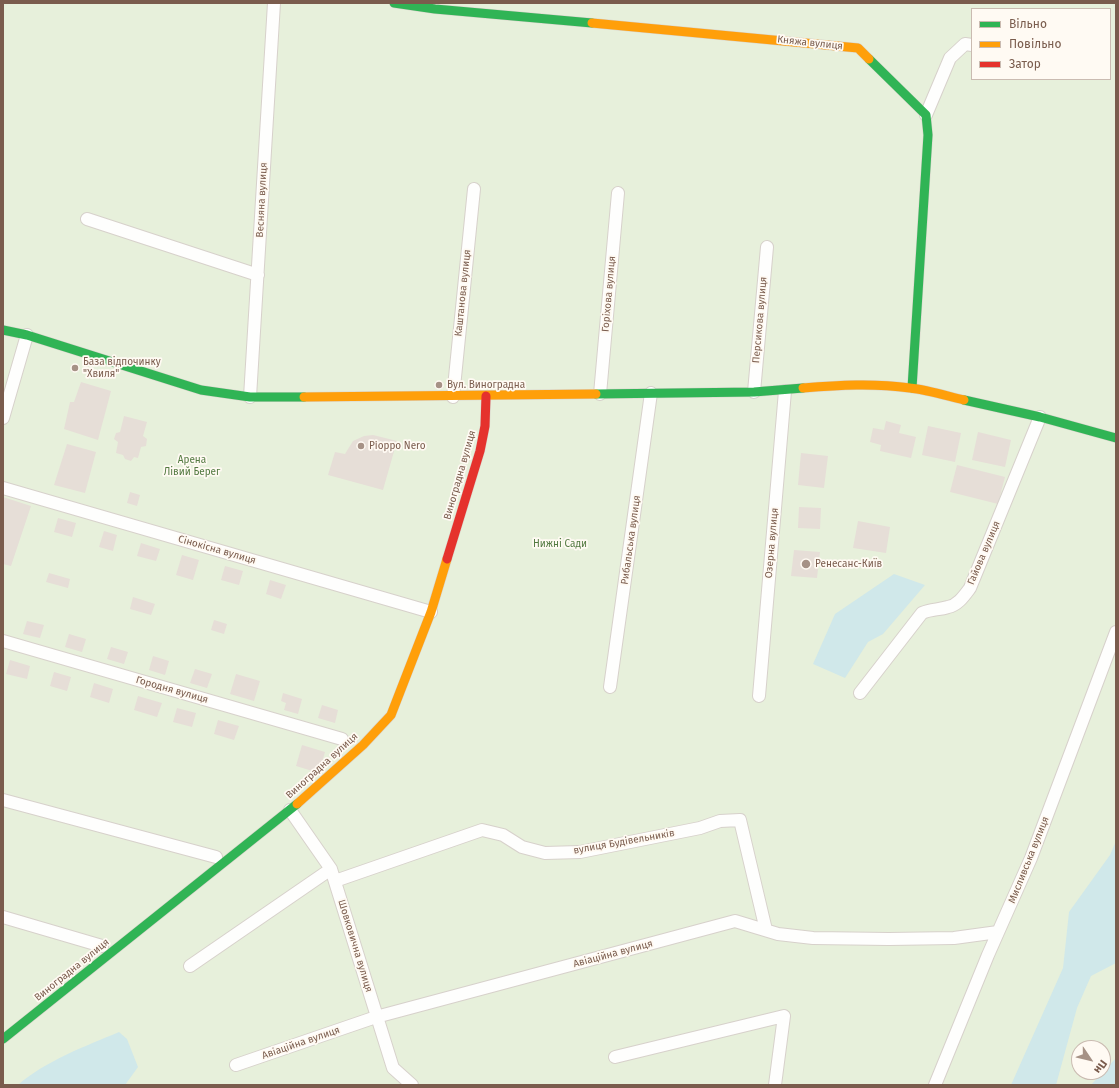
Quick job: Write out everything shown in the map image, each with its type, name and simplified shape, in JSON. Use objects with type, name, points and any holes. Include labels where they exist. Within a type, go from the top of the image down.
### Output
[{"type":"street","name":"Весняна вулиця","points":[[250,397],[274,3]]},
{"type":"street","name":"Княжа вулиця","points":[[394,3],[435,9],[678,30],[858,48],[926,115]]},
{"type":"street","points":[[912,388],[928,135],[926,115],[950,58],[965,44],[971,44]]},
{"type":"street","name":"Каштанова вулиця","points":[[453,397],[474,189]]},
{"type":"street","name":"Горіхова вулиця","points":[[600,394],[618,193]]},
{"type":"street","points":[[87,219],[258,275]]},
{"type":"street","name":"Персикова вулиця","points":[[754,392],[766,247]]},
{"type":"street","points":[[3,330],[27,335],[201,390],[250,397],[453,397],[754,392],[785,391],[854,384],[912,388],[1040,416],[1116,438]]},
{"type":"street","points":[[3,418],[27,335]]},
{"type":"street","name":"Озерна вулиця","points":[[759,696],[785,391]]},
{"type":"street","name":"Рибальська вулиця","points":[[610,687],[651,393]]},
{"type":"street","name":"Виноградна вулиця","points":[[3,1039],[290,810],[363,745],[392,715],[431,612],[480,451],[485,426],[486,396]]},
{"type":"street","name":"Гайова вулиця","points":[[860,693],[922,613],[929,610],[949,607],[959,602],[970,588],[1040,416]]},
{"type":"street","name":"Сінокісна вулиця","points":[[3,488],[431,612]]},
{"type":"street","name":"Мисливська вулиця","points":[[935,1085],[998,932],[1031,858],[1116,632]]},
{"type":"street","name":"Городня вулиця","points":[[3,641],[342,739]]},
{"type":"street","points":[[3,800],[216,857]]},
{"type":"street","name":"Шовковична вулиця","points":[[290,810],[333,875],[376,1018],[393,1068],[412,1085]]},
{"type":"street","name":"вулиця Будівельників","points":[[333,875],[482,830],[503,835],[522,847],[545,853],[580,852],[700,828],[720,821],[740,820],[766,930]]},
{"type":"street","points":[[190,966],[333,875]]},
{"type":"street","points":[[3,917],[102,946]]},
{"type":"street","name":"Авіаційна вулиця","points":[[236,1065],[376,1018],[735,921],[778,934],[813,938],[954,938],[998,932]]},
{"type":"street","points":[[615,1057],[784,1016],[775,1085]]},
{"type":"green space","name":"Нижні Сади","points":[[3,3],[1116,3],[1116,1085],[3,1085]]},
{"type":"water","points":[[894,574],[925,585],[883,634],[868,642],[845,678],[813,664],[835,614]]},
{"type":"water","points":[[1116,841],[1116,963],[1091,976],[1077,1008],[1056,1085],[1011,1085],[1063,968],[1069,912],[1110,855]]},
{"type":"water","points":[[119,1032],[127,1039],[138,1067],[125,1085],[18,1085],[29,1076],[53,1061]]},
{"type":"water","points":[[1116,1058],[1116,1085],[1091,1085],[1096,1080],[1111,1080],[1111,1063]]},
{"type":"building","points":[[81,382],[111,391],[98,440],[64,429],[70,402],[74,402]]},
{"type":"building","points":[[124,416],[147,422],[143,436],[147,439],[146,446],[141,447],[138,458],[134,457],[131,461],[125,459],[123,455],[116,453],[118,442],[114,439],[116,433],[120,432]]},
{"type":"building","points":[[886,421],[901,425],[899,433],[916,437],[911,458],[880,451],[881,445],[870,442],[873,428],[884,430]]},
{"type":"building","points":[[928,426],[961,433],[955,462],[922,455]]},
{"type":"building","points":[[978,432],[1011,440],[1005,467],[972,460]]},
{"type":"building","points":[[373,435],[397,441],[383,490],[328,475],[335,452],[345,454],[353,441],[364,436]]},
{"type":"building","points":[[67,444],[96,452],[85,493],[54,485]]},
{"type":"building","points":[[801,453],[828,456],[824,488],[798,485]]},
{"type":"building","points":[[957,465],[1005,477],[998,504],[950,492]]},
{"type":"building","points":[[130,492],[140,495],[137,506],[127,503]]},
{"type":"building","points":[[3,497],[31,506],[11,566],[3,564]]},
{"type":"building","points":[[799,507],[821,508],[820,529],[798,528]]},
{"type":"building","points":[[58,518],[76,523],[72,537],[54,532]]},
{"type":"building","points":[[858,521],[890,527],[886,553],[853,548]]},
{"type":"building","points":[[104,531],[117,535],[113,551],[99,547]]},
{"type":"building","points":[[141,543],[160,549],[156,561],[137,556]]},
{"type":"building","name":"Ренесанс-Київ","points":[[794,550],[820,552],[817,578],[791,576]]},
{"type":"building","points":[[182,555],[199,560],[193,580],[176,575]]},
{"type":"building","points":[[225,566],[243,571],[239,585],[221,580]]},
{"type":"building","points":[[49,573],[70,579],[68,588],[46,582]]},
{"type":"building","points":[[270,580],[286,585],[281,599],[266,594]]},
{"type":"building","points":[[133,597],[155,604],[151,615],[130,609]]},
{"type":"building","points":[[214,620],[227,624],[224,634],[211,630]]},
{"type":"building","points":[[27,621],[44,625],[40,638],[23,634]]},
{"type":"building","points":[[69,634],[86,639],[82,652],[65,647]]},
{"type":"building","points":[[111,647],[128,652],[124,664],[107,659]]},
{"type":"building","points":[[153,656],[169,661],[165,675],[149,670]]},
{"type":"building","points":[[10,660],[30,666],[27,679],[6,674]]},
{"type":"building","points":[[195,669],[212,674],[207,688],[190,683]]},
{"type":"building","points":[[54,672],[71,677],[67,691],[50,686]]},
{"type":"building","points":[[236,674],[260,681],[254,701],[230,694]]},
{"type":"building","points":[[94,683],[113,689],[109,703],[90,697]]},
{"type":"building","points":[[283,693],[302,699],[298,714],[284,710],[286,703],[281,701]]},
{"type":"building","points":[[138,696],[162,703],[157,717],[134,710]]},
{"type":"building","points":[[322,705],[338,710],[335,723],[318,718]]},
{"type":"building","points":[[177,708],[196,713],[192,727],[173,722]]},
{"type":"building","points":[[218,720],[239,726],[234,740],[214,734]]},
{"type":"building","points":[[302,745],[325,752],[319,773],[296,766]]},
{"type":"traffic: fast","points":[[394,3],[435,9],[592,23]]},
{"type":"traffic: fast","points":[[869,59],[926,115],[928,135],[912,388]]},
{"type":"traffic: fast","points":[[3,330],[27,335],[201,390],[250,397],[304,397]]},
{"type":"traffic: fast","points":[[596,394],[754,392],[803,388]]},
{"type":"traffic: fast","points":[[964,400],[1040,417],[1116,438]]},
{"type":"traffic: fast","points":[[3,1039],[297,804]]},
{"type":"traffic: slow","points":[[592,23],[858,48],[869,59]]},
{"type":"traffic: slow","points":[[803,388],[856,385],[897,386],[924,390],[964,400]]},
{"type":"traffic: slow","points":[[304,397],[596,394]]},
{"type":"traffic: slow","points":[[297,804],[363,745],[391,715],[431,612],[447,559]]},
{"type":"traffic: jam","points":[[447,559],[480,451],[485,426],[486,396]]},
{"type":"place","name":"База відпочинку \"Хвиля\"","points":[[75,368]]},
{"type":"place","name":"Вул. Виноградна","points":[[439,385]]},
{"type":"place","name":"Pioppo Nero","points":[[361,446]]},
{"type":"place","name":"Ренесанс-Київ","points":[[806,564]]},
{"type":"park label","name":"Арена Лівий Берег","points":[[192,466]]}]
